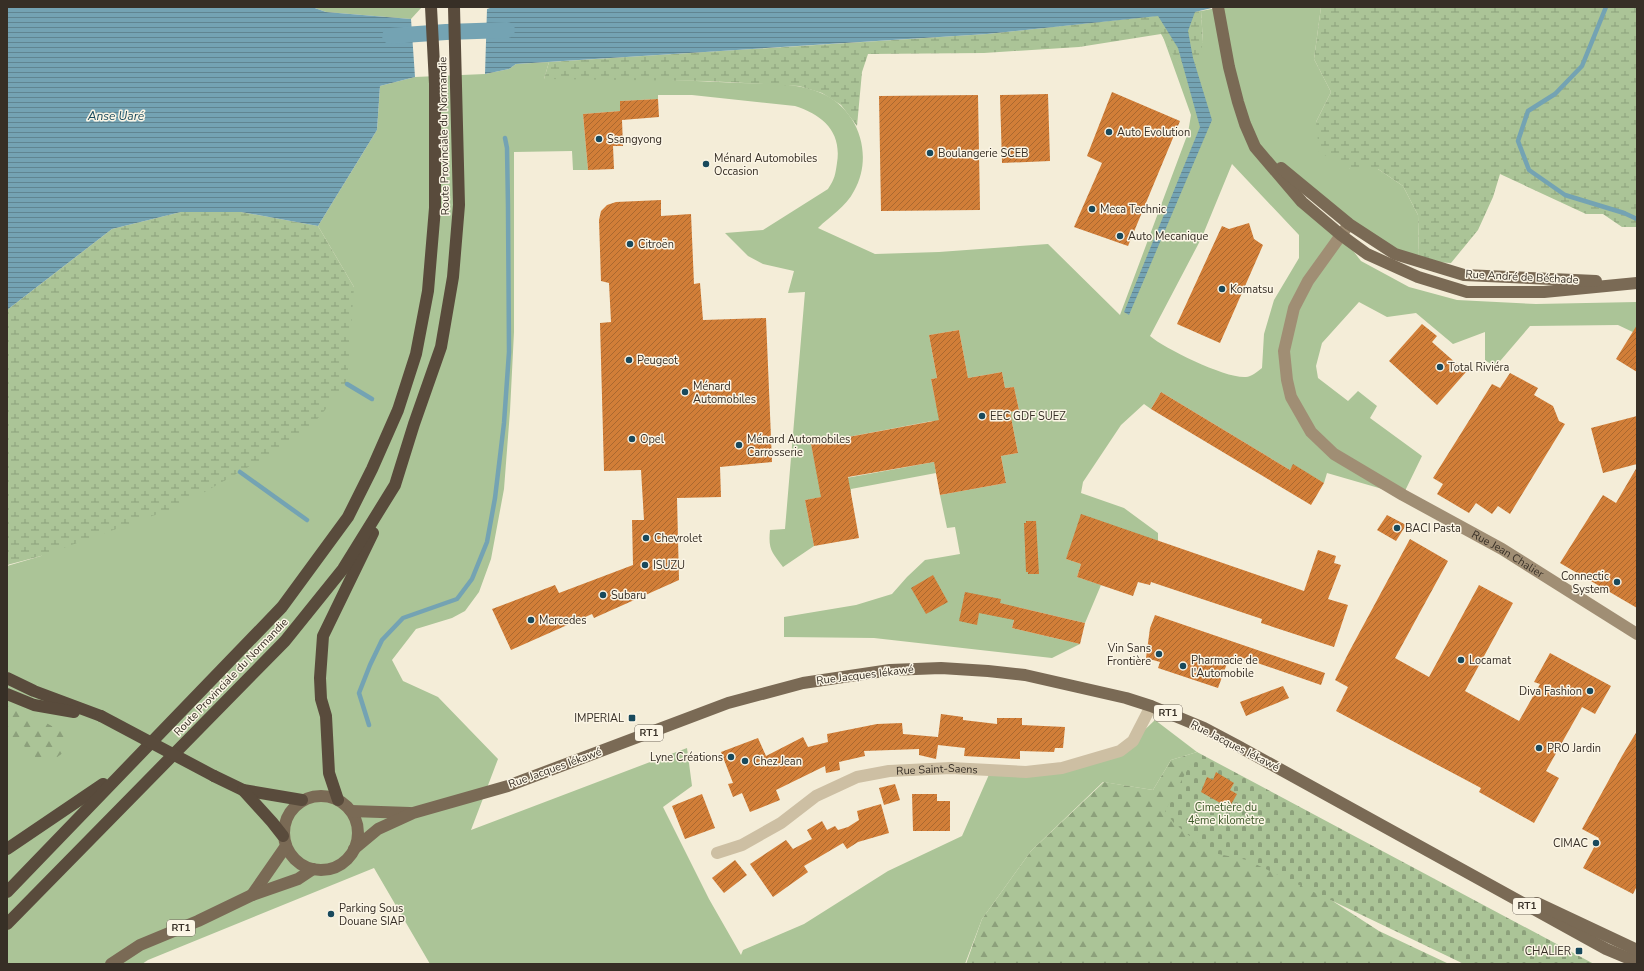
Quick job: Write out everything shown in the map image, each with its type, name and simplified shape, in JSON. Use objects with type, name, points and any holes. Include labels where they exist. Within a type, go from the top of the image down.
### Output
[{"type":"highway","name":"Route Provinciale du Normandie","points":[[7,892],[282,607],[348,517],[372,469],[398,410],[414,361],[428,291],[435,208],[435,84],[431,7]]},
{"type":"highway","name":"Route Provinciale du Normandie","points":[[7,924],[285,641],[342,569],[395,485],[414,424],[441,347],[453,277],[459,205],[454,7]]},
{"type":"highway","points":[[338,800],[329,773],[326,716],[321,699],[320,678],[322,636],[395,485]]},
{"type":"highway","points":[[7,678],[34,691],[101,716],[243,790],[302,800]]},
{"type":"highway","points":[[7,694],[34,705],[101,716]]},
{"type":"highway","points":[[7,849],[123,771]]},
{"type":"highway","points":[[243,790],[285,841]]},
{"type":"main road","name":"Rue André de Béchade","points":[[1219,12],[1229,67],[1238,102],[1245,124],[1255,147],[1302,202],[1341,235],[1367,254],[1418,277],[1467,292],[1544,292],[1637,283]]},
{"type":"main road","name":"Rue André de Béchade","points":[[1255,147],[1350,224],[1395,254],[1464,274],[1637,283]]},
{"type":"main road","name":"Rue Jacques Iékawé","points":[[354,849],[378,829],[413,813],[508,786],[728,703],[804,683],[890,670],[942,668],[988,671],[1025,675],[1126,698],[1197,725],[1224,738],[1606,949],[1637,962]]},
{"type":"main road","points":[[320,796],[329,796],[338,800],[351,811],[356,820],[358,830],[354,849],[347,859],[337,866],[325,869],[313,869],[302,865],[292,857],[285,841],[284,825],[287,815],[302,800],[320,796]]},
{"type":"main road","name":"Rue Jacques Iékawé","points":[[351,811],[413,813]]},
{"type":"main road","name":"RT1","points":[[252,895],[285,841]]},
{"type":"main road","name":"Rue Jacques Iékawé","points":[[1419,846],[1637,950]]},
{"type":"main road","name":"RT1","points":[[111,964],[140,945],[198,921],[252,895],[298,879],[313,869]]},
{"type":"street","name":"Rue Jean Chalier","points":[[1350,224],[1308,281],[1294,308],[1284,351],[1286,380],[1291,398],[1311,432],[1334,454],[1403,495],[1502,549],[1637,634]]},
{"type":"street","name":"Rue Saint-Saens","points":[[717,853],[742,845],[781,823],[816,796],[857,777],[889,771],[943,768],[1026,772],[1062,768],[1120,751],[1133,742],[1150,706]]},
{"type":"green space","points":[[312,7],[422,7],[411,19],[326,12]]},
{"type":"green space","points":[[1321,7],[1314,59],[1331,92],[1316,122],[1350,169],[1378,169],[1403,186],[1418,215],[1419,261],[1395,254],[1258,149],[1341,235],[1361,261],[1409,287],[1457,300],[1536,304],[1637,302],[1637,334],[1618,325],[1530,326],[1495,367],[1485,360],[1485,332],[1453,344],[1416,313],[1387,317],[1359,302],[1322,343],[1316,366],[1318,378],[1348,401],[1358,391],[1377,406],[1370,418],[1422,456],[1403,495],[1327,473],[1324,483],[1293,465],[1290,470],[1161,392],[1151,409],[1144,404],[1121,425],[1083,482],[1081,493],[1124,508],[1158,533],[1158,541],[1066,559],[1081,564],[1077,577],[1101,585],[1085,623],[1017,607],[1012,628],[1080,644],[1052,658],[874,638],[784,637],[784,617],[856,605],[892,594],[925,560],[960,554],[955,527],[947,528],[940,495],[1006,483],[1001,456],[1018,453],[1010,412],[1019,410],[1014,387],[1005,388],[1002,372],[968,378],[959,330],[929,335],[937,378],[931,379],[936,404],[950,402],[935,438],[932,421],[811,444],[819,483],[934,462],[936,473],[851,489],[851,492],[805,500],[814,546],[783,567],[774,554],[770,547],[770,530],[785,529],[805,292],[788,293],[794,271],[763,264],[748,256],[725,233],[763,230],[828,189],[835,174],[838,152],[833,134],[822,120],[814,114],[795,106],[692,95],[658,95],[658,99],[620,101],[620,111],[583,114],[588,170],[573,170],[572,151],[514,152],[514,332],[510,411],[504,489],[491,559],[479,592],[465,611],[452,618],[416,629],[392,660],[403,681],[438,697],[498,759],[471,830],[687,748],[692,786],[663,807],[709,899],[741,955],[743,950],[804,924],[888,871],[962,836],[991,770],[1062,768],[1133,741],[1155,720],[1197,752],[1171,760],[1153,790],[1103,782],[1031,851],[982,919],[965,964],[430,964],[374,868],[148,960],[142,964],[7,964],[7,566],[41,556],[354,287],[318,226],[377,130],[380,86],[415,77],[485,74],[509,69],[516,64],[549,62],[544,79],[617,79],[781,84],[811,89],[834,100],[845,110],[859,135],[863,163],[860,177],[851,197],[818,228],[875,254],[939,252],[1048,244],[1120,315],[1188,133],[1191,115],[1162,34],[1180,65],[1203,42],[1201,11],[1217,8]],"holes":[[[1232,164],[1299,235],[1299,258],[1274,300],[1264,334],[1262,368],[1254,374],[1248,377],[1237,376],[1211,368],[1182,355],[1150,336],[1202,237]]]},
{"type":"green space","points":[[1321,7],[1637,7],[1637,227],[1622,227],[1603,214],[1586,214],[1500,174],[1493,197],[1478,230],[1451,263],[1419,261],[1418,215],[1403,186],[1378,169],[1350,169],[1319,152],[1316,122],[1331,92],[1314,59]]},
{"type":"green space","points":[[1201,11],[1203,42],[1197,65],[1180,66],[1161,34],[1079,47],[984,53],[868,54],[862,72],[857,126],[841,105],[822,93],[799,86],[706,81],[544,79],[549,62],[987,34]]},
{"type":"green space","points":[[181,212],[241,212],[318,226],[354,287],[347,384],[303,436],[180,506],[41,556],[7,565],[7,310],[112,229]]},
{"type":"green space","points":[[7,704],[18,708],[65,733],[67,743],[64,752],[52,761],[38,760],[28,749],[7,734]]},
{"type":"green space","points":[[1197,752],[1205,764],[1329,886],[1331,900],[1379,931],[1449,964],[966,964],[982,919],[1031,851],[1104,782],[1153,790],[1171,760]]},
{"type":"green space","name":"Cimetière du 4ème kilomètre","points":[[1197,752],[1594,964],[1464,964],[1247,860],[1209,852],[1174,823],[1165,811]]},
{"type":"water","name":"Anse Uaré","points":[[7,7],[312,7],[326,12],[411,19],[415,77],[380,86],[377,130],[318,226],[241,212],[181,212],[112,229],[7,310]]},
{"type":"water","points":[[493,7],[1216,7],[1195,12],[1188,31],[1193,58],[1212,120],[1129,315],[1124,312],[1200,127],[1178,48],[1158,16],[987,34],[516,64],[509,69],[485,74],[487,9]]},
{"type":"building","points":[[1112,92],[1180,121],[1128,246],[1074,227],[1102,163],[1087,156]]},
{"type":"building","points":[[1048,94],[1050,161],[1002,163],[1000,95]]},
{"type":"building","name":"Boulangerie SCEB","points":[[978,95],[980,210],[881,211],[879,96]]},
{"type":"building","points":[[658,99],[659,117],[622,120],[623,146],[613,146],[614,169],[588,170],[583,114],[620,111],[620,101]]},
{"type":"building","points":[[661,200],[661,216],[691,214],[694,284],[700,283],[703,320],[766,318],[772,462],[720,467],[721,497],[677,498],[679,580],[594,618],[592,614],[511,650],[492,609],[555,585],[559,593],[633,565],[632,520],[644,520],[641,470],[604,471],[600,323],[611,322],[609,283],[601,281],[599,220],[601,211],[607,205],[616,202]]},
{"type":"building","points":[[1249,223],[1254,239],[1263,245],[1220,343],[1177,324],[1222,226],[1229,229]]},
{"type":"building","name":"Total Riviéra","points":[[1422,324],[1437,336],[1432,342],[1466,372],[1437,405],[1389,361]]},
{"type":"building","points":[[1637,325],[1637,372],[1616,359]]},
{"type":"building","name":"EEC GDF SUEZ","points":[[959,330],[968,378],[1002,372],[1005,388],[1014,387],[1019,410],[1010,412],[1018,453],[1001,456],[1006,483],[940,495],[934,462],[848,477],[859,538],[814,546],[805,500],[821,497],[811,444],[939,420],[931,379],[937,378],[929,335]]},
{"type":"building","points":[[1510,373],[1538,388],[1534,395],[1553,406],[1559,421],[1565,424],[1510,514],[1498,506],[1492,514],[1476,503],[1469,513],[1437,494],[1443,484],[1433,478],[1492,384],[1500,388]]},
{"type":"building","points":[[1161,392],[1290,470],[1293,464],[1324,483],[1311,505],[1151,409]]},
{"type":"building","points":[[1637,416],[1637,464],[1603,473],[1591,428]]},
{"type":"building","points":[[1637,467],[1637,608],[1560,563],[1603,495],[1616,503]]},
{"type":"building","points":[[1081,514],[1304,591],[1318,550],[1336,556],[1334,563],[1341,565],[1328,599],[1348,605],[1334,647],[1261,623],[1262,619],[1151,582],[1150,585],[1138,582],[1133,596],[1077,577],[1081,564],[1066,559]]},
{"type":"building","points":[[1387,515],[1406,525],[1396,541],[1377,530]]},
{"type":"building","points":[[1026,521],[1036,521],[1039,574],[1028,574],[1028,572],[1026,572],[1024,523],[1026,523]]},
{"type":"building","points":[[1410,539],[1448,561],[1395,658],[1429,677],[1479,585],[1513,603],[1465,691],[1519,721],[1540,684],[1534,682],[1550,653],[1611,686],[1595,714],[1582,707],[1546,771],[1559,778],[1534,823],[1479,792],[1481,788],[1336,711],[1348,687],[1335,680]]},
{"type":"building","points":[[933,575],[948,602],[926,614],[911,588]]},
{"type":"building","points":[[965,592],[1001,599],[1000,603],[1085,623],[1080,644],[1012,628],[1014,620],[979,613],[977,625],[959,621]]},
{"type":"building","points":[[1155,615],[1325,673],[1321,685],[1240,657],[1239,662],[1229,658],[1218,688],[1158,668],[1160,662],[1146,658],[1150,628]]},
{"type":"building","points":[[1283,686],[1289,698],[1246,716],[1240,702]]},
{"type":"building","points":[[941,714],[963,717],[963,720],[997,724],[997,718],[1022,718],[1022,725],[1065,727],[1063,748],[1055,748],[1054,752],[1020,751],[1020,759],[964,756],[965,748],[938,745],[936,759],[919,755],[919,749],[864,751],[865,756],[839,762],[840,770],[826,773],[825,766],[776,790],[780,800],[750,812],[742,793],[733,797],[728,784],[733,783],[721,752],[758,738],[766,756],[803,737],[808,747],[828,742],[827,734],[877,724],[902,723],[903,734],[938,737]]},
{"type":"building","points":[[1637,731],[1637,886],[1633,894],[1583,868],[1599,838],[1582,829]]},
{"type":"building","points":[[1216,772],[1234,783],[1230,790],[1237,794],[1229,808],[1201,792],[1207,777],[1213,780]]},
{"type":"building","points":[[895,784],[900,800],[884,805],[879,788]]},
{"type":"building","points":[[702,794],[715,828],[685,839],[672,806]]},
{"type":"building","points":[[912,794],[937,794],[937,801],[950,801],[950,831],[913,831]]},
{"type":"building","points":[[881,804],[889,833],[858,842],[847,849],[843,843],[804,866],[808,872],[773,897],[750,864],[786,840],[793,849],[812,839],[807,830],[822,821],[827,830],[835,826],[838,830],[848,827],[859,820],[857,811]]},
{"type":"building","points":[[735,860],[747,875],[724,893],[712,878]]},
{"type":"waterway","points":[[1606,7],[1582,66],[1555,94],[1528,111],[1518,141],[1529,170],[1565,195],[1624,213],[1637,219]]},
{"type":"waterway","points":[[390,36],[507,30]]},
{"type":"waterway","points":[[369,725],[359,693],[382,640],[403,618],[457,599],[472,579],[487,542],[495,498],[504,423],[509,352],[507,148],[505,138]]},
{"type":"waterway","points":[[347,384],[372,399]]},
{"type":"waterway","points":[[240,472],[307,520]]},
{"type":"place","name":"Auto Evolution","points":[[1109,132]]},
{"type":"place","name":"Ssangyong","points":[[599,139]]},
{"type":"place","name":"Boulangerie SCEB","points":[[930,153]]},
{"type":"place","name":"Ménard Automobiles Occasion","points":[[706,164]]},
{"type":"place","name":"Meca Technic","points":[[1092,209]]},
{"type":"place","name":"Auto Mecanique","points":[[1120,236]]},
{"type":"place","name":"Citroën","points":[[630,244]]},
{"type":"place","name":"Komatsu","points":[[1222,289]]},
{"type":"place","name":"Peugeot","points":[[629,360]]},
{"type":"place","name":"Total Riviéra","points":[[1440,367]]},
{"type":"place","name":"Ménard Automobiles","points":[[685,392]]},
{"type":"place","name":"EEC GDF SUEZ","points":[[982,416]]},
{"type":"place","name":"Opel","points":[[632,439]]},
{"type":"place","name":"Ménard Automobiles Carrosserie","points":[[739,445]]},
{"type":"place","name":"BACI Pasta","points":[[1397,528]]},
{"type":"place","name":"Chevrolet","points":[[646,538]]},
{"type":"place","name":"ISUZU","points":[[645,565]]},
{"type":"place","name":"Connectic System","points":[[1617,582]]},
{"type":"place","name":"Subaru","points":[[603,595]]},
{"type":"place","name":"Mercedes","points":[[531,620]]},
{"type":"place","name":"Vin Sans Frontière","points":[[1159,654]]},
{"type":"place","name":"Locamat","points":[[1461,660]]},
{"type":"place","name":"Pharmacie de l'Automobile","points":[[1183,666]]},
{"type":"place","name":"Diva Fashion","points":[[1590,691]]},
{"type":"place","name":"IMPERIAL","points":[[632,718]]},
{"type":"place","name":"PRO Jardin","points":[[1539,748]]},
{"type":"place","name":"Lyne Créations","points":[[731,757]]},
{"type":"place","name":"Chez Jean","points":[[745,761]]},
{"type":"place","name":"CIMAC","points":[[1596,843]]},
{"type":"place","name":"Parking Sous Douane SIAP","points":[[331,914]]},
{"type":"place","name":"CHALIER","points":[[1579,951]]}]
